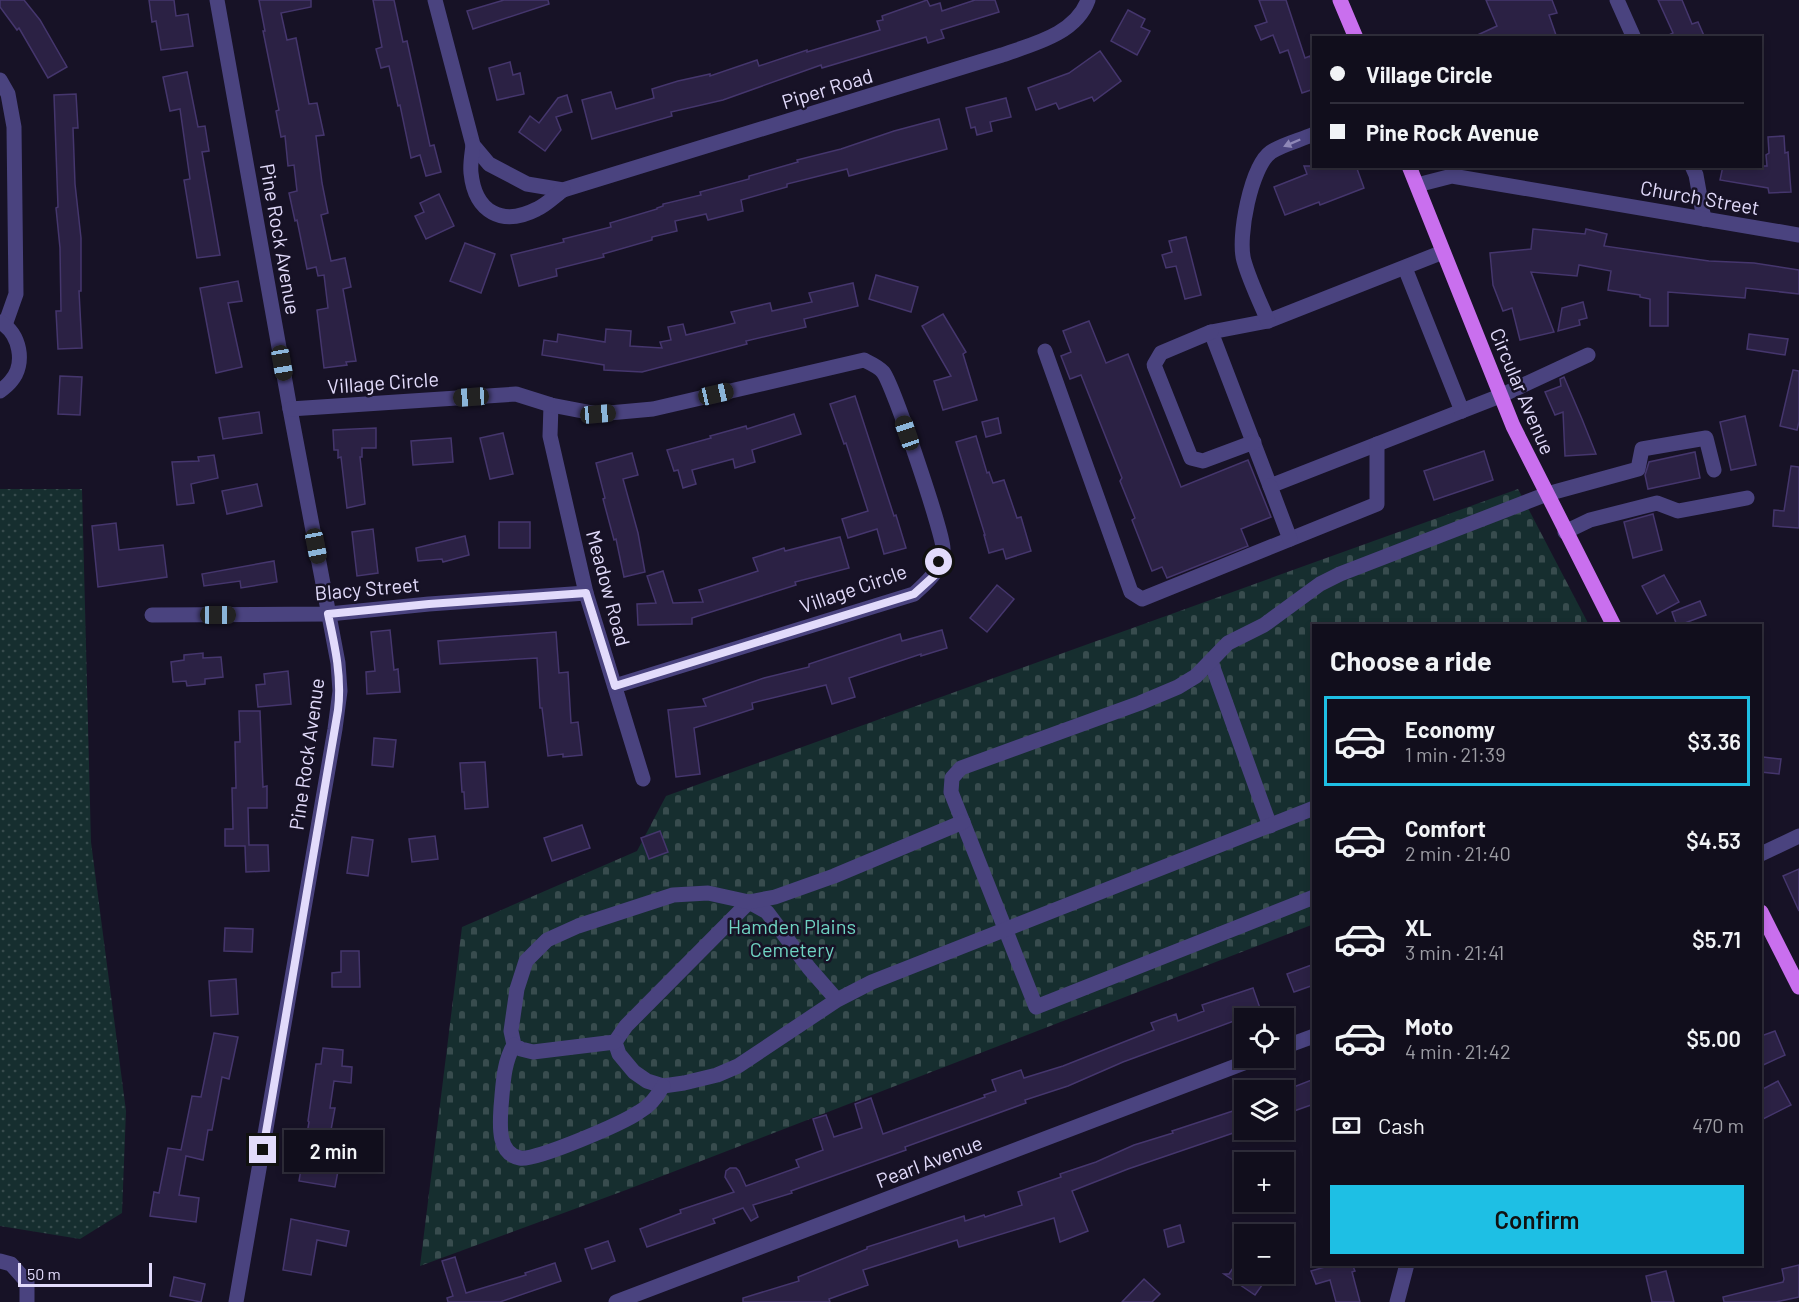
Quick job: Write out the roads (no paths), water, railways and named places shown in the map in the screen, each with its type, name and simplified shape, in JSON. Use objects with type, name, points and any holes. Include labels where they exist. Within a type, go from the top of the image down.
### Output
[{"type":"main road","points":[[1340,0],[1355,36]]},
{"type":"main road","name":"Circular Avenue","points":[[1410,168],[1500,396],[1531,465],[1613,624]]},
{"type":"main road","points":[[1762,914],[1799,987]]},
{"type":"street","name":"Pine Rock Avenue","points":[[217,0],[338,663],[340,691],[236,1302]]},
{"type":"street","name":"Piper Road","points":[[435,0],[473,145],[470,172],[475,190],[483,206],[497,216],[517,216],[537,209],[563,190],[1002,55],[1046,39],[1077,21],[1088,0]]},
{"type":"street","points":[[1617,0],[1633,36]]},
{"type":"street","points":[[0,80],[8,94],[14,127],[16,294],[2,324],[15,337],[20,351],[19,367],[12,381],[0,391]]},
{"type":"street","points":[[1268,321],[1243,259],[1242,233],[1250,191],[1259,170],[1270,153],[1312,135]]},
{"type":"street","name":"Piper Road","points":[[473,145],[489,164],[527,184],[563,190]]},
{"type":"street","points":[[1693,168],[1704,219]]},
{"type":"street","name":"Church Street","points":[[1417,185],[1452,176],[1799,235]]},
{"type":"street","points":[[1254,442],[1203,461],[1191,458],[1154,365],[1161,353],[1211,332],[1268,321],[1443,252]]},
{"type":"street","points":[[1405,268],[1462,411]]},
{"type":"street","points":[[1211,332],[1290,539]]},
{"type":"street","points":[[1045,351],[1131,592],[1142,599],[1377,504],[1377,444]]},
{"type":"street","points":[[1270,486],[1500,396],[1588,355]]},
{"type":"street","name":"Village Circle","points":[[290,409],[516,394],[551,405],[598,414],[653,410],[864,360],[883,371],[935,516],[943,548],[935,575],[914,594],[615,686]]},
{"type":"street","name":"Meadow Road","points":[[551,405],[550,436],[586,593],[643,779]]},
{"type":"street","points":[[1312,898],[1036,1007],[951,792],[952,778],[961,768],[1178,687],[1196,676],[1238,637],[1264,625],[1320,584],[1340,574],[1547,494],[1638,469],[1642,449],[1706,438],[1714,470]]},
{"type":"street","points":[[1565,532],[1590,520],[1657,503],[1678,511],[1747,498]]},
{"type":"street","name":"Blacy Street","points":[[152,615],[328,614],[586,593]]},
{"type":"street","points":[[1211,662],[1270,826]]},
{"type":"street","points":[[615,1042],[619,1054],[634,1072],[647,1081],[663,1086],[717,1075],[738,1066],[837,1000],[873,982],[1312,809]]},
{"type":"street","points":[[514,1045],[533,1052],[615,1042],[626,1026],[749,902],[775,897],[811,885],[963,822]]},
{"type":"street","points":[[1762,854],[1799,836]]},
{"type":"street","points":[[663,1086],[655,1099],[639,1113],[573,1143],[539,1156],[519,1158],[509,1152],[502,1141],[500,1126],[503,1081],[509,1054],[514,1045],[511,1030],[517,988],[526,960],[547,940],[578,926],[673,896],[708,892],[749,902],[767,912],[809,968],[837,1000]]},
{"type":"street","points":[[1294,1043],[1312,1037]]},
{"type":"street","name":"Pearl Avenue","points":[[615,1302],[1234,1067]]},
{"type":"street","points":[[0,1261],[11,1264],[27,1282],[27,1302]]},
{"type":"street","points":[[1397,1302],[1406,1266]]},
{"type":"park label","name":"Hamden Plains Cemetery","points":[[792,938]]}]
